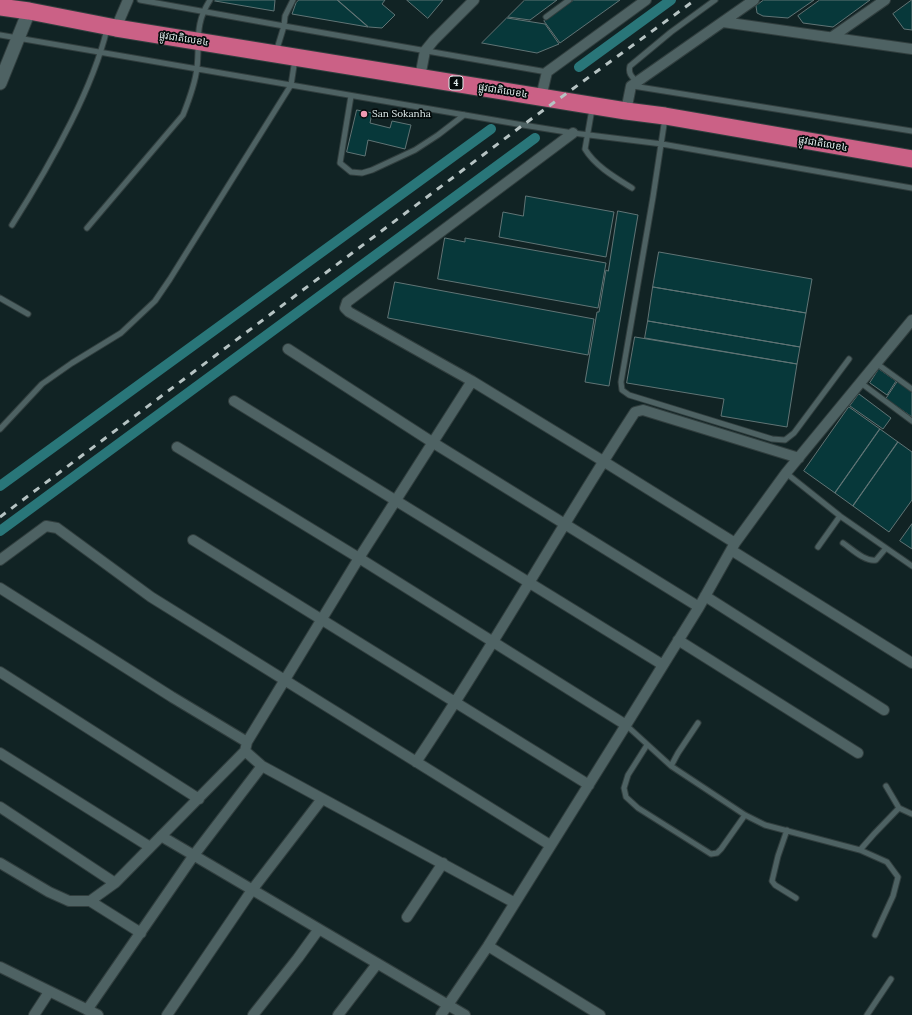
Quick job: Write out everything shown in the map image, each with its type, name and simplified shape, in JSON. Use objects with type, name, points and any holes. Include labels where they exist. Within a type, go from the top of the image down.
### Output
[{"type":"highway","name":"ផ្លូវជាតិលេខ៤","points":[[0,7],[31,6],[112,27],[592,106],[666,116],[912,156]]},
{"type":"street","points":[[112,27],[128,0]]},
{"type":"street","points":[[420,77],[425,51],[474,0]]},
{"type":"street","points":[[541,97],[547,72],[646,0]]},
{"type":"street","points":[[626,111],[634,84],[754,0]]},
{"type":"street","points":[[832,37],[885,0]]},
{"type":"street","points":[[0,83],[31,6]]},
{"type":"street","points":[[723,22],[912,49]]},
{"type":"street","points":[[573,133],[347,302],[345,308],[349,312],[472,381],[603,461],[912,663]]},
{"type":"street","points":[[442,1015],[488,946],[626,725],[699,607],[733,547],[786,474],[912,320]]},
{"type":"street","points":[[288,349],[432,442],[699,607]]},
{"type":"street","points":[[90,901],[115,884],[150,846],[199,799],[246,747],[359,558],[472,381]]},
{"type":"street","points":[[234,400],[663,664]]},
{"type":"street","points":[[416,762],[456,704],[564,524],[635,412],[639,410],[650,413],[799,458]]},
{"type":"street","points":[[177,446],[626,725]]},
{"type":"street","points":[[0,560],[46,526],[57,528],[151,597],[550,845]]},
{"type":"street","points":[[192,540],[456,704],[589,784]]},
{"type":"street","points":[[0,588],[172,696],[246,747],[262,766],[515,903]]},
{"type":"street","points":[[705,596],[884,710]]},
{"type":"street","points":[[678,640],[858,752]]},
{"type":"street","points":[[0,672],[199,799]]},
{"type":"street","points":[[0,753],[150,846]]},
{"type":"street","points":[[87,1010],[194,856],[262,766]]},
{"type":"street","points":[[167,1015],[252,890],[322,799]]},
{"type":"street","points":[[0,807],[115,884]]},
{"type":"street","points":[[161,836],[465,1015]]},
{"type":"street","points":[[0,863],[49,892],[69,901],[90,901],[141,933]]},
{"type":"street","points":[[407,917],[443,863]]},
{"type":"street","points":[[253,1015],[319,929]]},
{"type":"street","points":[[488,946],[600,1015]]},
{"type":"street","points":[[338,1015],[377,964]]},
{"type":"street","points":[[0,967],[98,1015]]},
{"type":"street","points":[[34,1015],[49,992]]},
{"type":"lane","points":[[140,0],[547,72]]},
{"type":"lane","points":[[87,228],[183,115],[191,95],[197,69],[198,26],[203,11],[210,0]]},
{"type":"lane","points":[[276,53],[284,26],[285,16],[293,0]]},
{"type":"lane","points":[[546,16],[569,0]]},
{"type":"lane","points":[[714,0],[671,32],[630,66],[629,71],[634,84],[912,131]]},
{"type":"lane","points":[[12,225],[34,191],[56,151],[89,85],[112,27]]},
{"type":"lane","points":[[0,35],[464,115],[573,133],[662,144],[912,188]]},
{"type":"lane","points":[[0,429],[42,384],[72,363],[121,333],[155,301],[291,85],[295,56]]},
{"type":"lane","points":[[351,96],[340,164],[351,172],[362,173],[372,170],[415,150],[464,115]]},
{"type":"lane","points":[[592,106],[585,150],[588,155],[632,188]]},
{"type":"lane","points":[[666,116],[621,382],[622,390],[629,395],[772,439],[785,440],[794,433],[849,359]]},
{"type":"lane","points":[[0,298],[28,314]]},
{"type":"lane","points":[[876,363],[912,389]]},
{"type":"lane","points":[[860,383],[912,421]]},
{"type":"lane","points":[[786,474],[840,516],[912,566]]},
{"type":"lane","points":[[818,547],[840,516]]},
{"type":"lane","points":[[843,543],[866,559],[872,561],[876,560],[886,548]]},
{"type":"lane","points":[[671,766],[698,723]]},
{"type":"lane","points":[[626,725],[671,766],[745,815],[765,825],[860,850],[887,862],[898,877],[894,896],[875,936]]},
{"type":"lane","points":[[647,745],[628,775],[624,788],[626,797],[638,808],[711,854],[717,853],[721,849],[745,815]]},
{"type":"lane","points":[[886,786],[899,808],[912,814]]},
{"type":"lane","points":[[860,850],[899,808]]},
{"type":"lane","points":[[787,830],[778,856],[772,881],[775,885],[796,898]]},
{"type":"lane","points":[[867,1015],[891,979]]},
{"type":"building","points":[[275,0],[274,11],[215,1]]},
{"type":"building","points":[[299,0],[337,0],[368,27],[292,14],[296,3]]},
{"type":"building","points":[[338,0],[385,0],[382,4],[395,15],[382,28],[369,27]]},
{"type":"building","points":[[407,0],[443,0],[428,18]]},
{"type":"building","points":[[525,0],[557,0],[530,20],[508,17]]},
{"type":"building","points":[[574,0],[620,0],[560,43],[544,21]]},
{"type":"building","points":[[764,0],[814,0],[788,18],[763,16],[757,13],[756,6]]},
{"type":"building","points":[[820,0],[870,0],[833,27],[803,23],[798,16]]},
{"type":"building","points":[[912,0],[912,30],[904,29],[893,14]]},
{"type":"building","points":[[507,18],[545,24],[559,44],[537,53],[482,43]]},
{"type":"building","points":[[357,110],[372,113],[370,123],[390,128],[392,121],[411,125],[405,149],[368,140],[365,156],[347,152]]},
{"type":"building","points":[[526,196],[614,212],[606,257],[499,237],[503,212],[523,216]]},
{"type":"building","points":[[618,211],[638,215],[609,386],[585,382],[597,312],[599,312],[606,270],[608,271]]},
{"type":"building","points":[[445,238],[465,242],[465,238],[606,263],[598,308],[438,279]]},
{"type":"building","points":[[659,252],[812,279],[806,313],[653,287]]},
{"type":"building","points":[[395,282],[594,319],[588,355],[388,318]]},
{"type":"building","points":[[653,287],[806,313],[800,347],[648,321]]},
{"type":"building","points":[[648,321],[800,347],[797,364],[645,338]]},
{"type":"building","points":[[635,337],[797,364],[787,427],[721,416],[724,399],[627,383]]},
{"type":"building","points":[[879,369],[896,381],[887,395],[870,383]]},
{"type":"building","points":[[898,381],[912,391],[912,417],[886,399]]},
{"type":"building","points":[[859,394],[891,418],[883,429],[850,406]]},
{"type":"building","points":[[849,407],[880,429],[835,493],[804,471]]},
{"type":"building","points":[[880,429],[898,442],[853,506],[835,493]]},
{"type":"building","points":[[898,442],[912,452],[912,500],[889,532],[853,506]]},
{"type":"building","points":[[912,524],[912,549],[900,541]]},
{"type":"waterway","points":[[579,67],[671,0]]},
{"type":"waterway","points":[[0,486],[491,129]]},
{"type":"waterway","points":[[0,531],[535,138]]},
{"type":"railway","points":[[0,517],[523,125],[695,0]]},
{"type":"place","name":"San Sokanha","points":[[364,114]]}]
